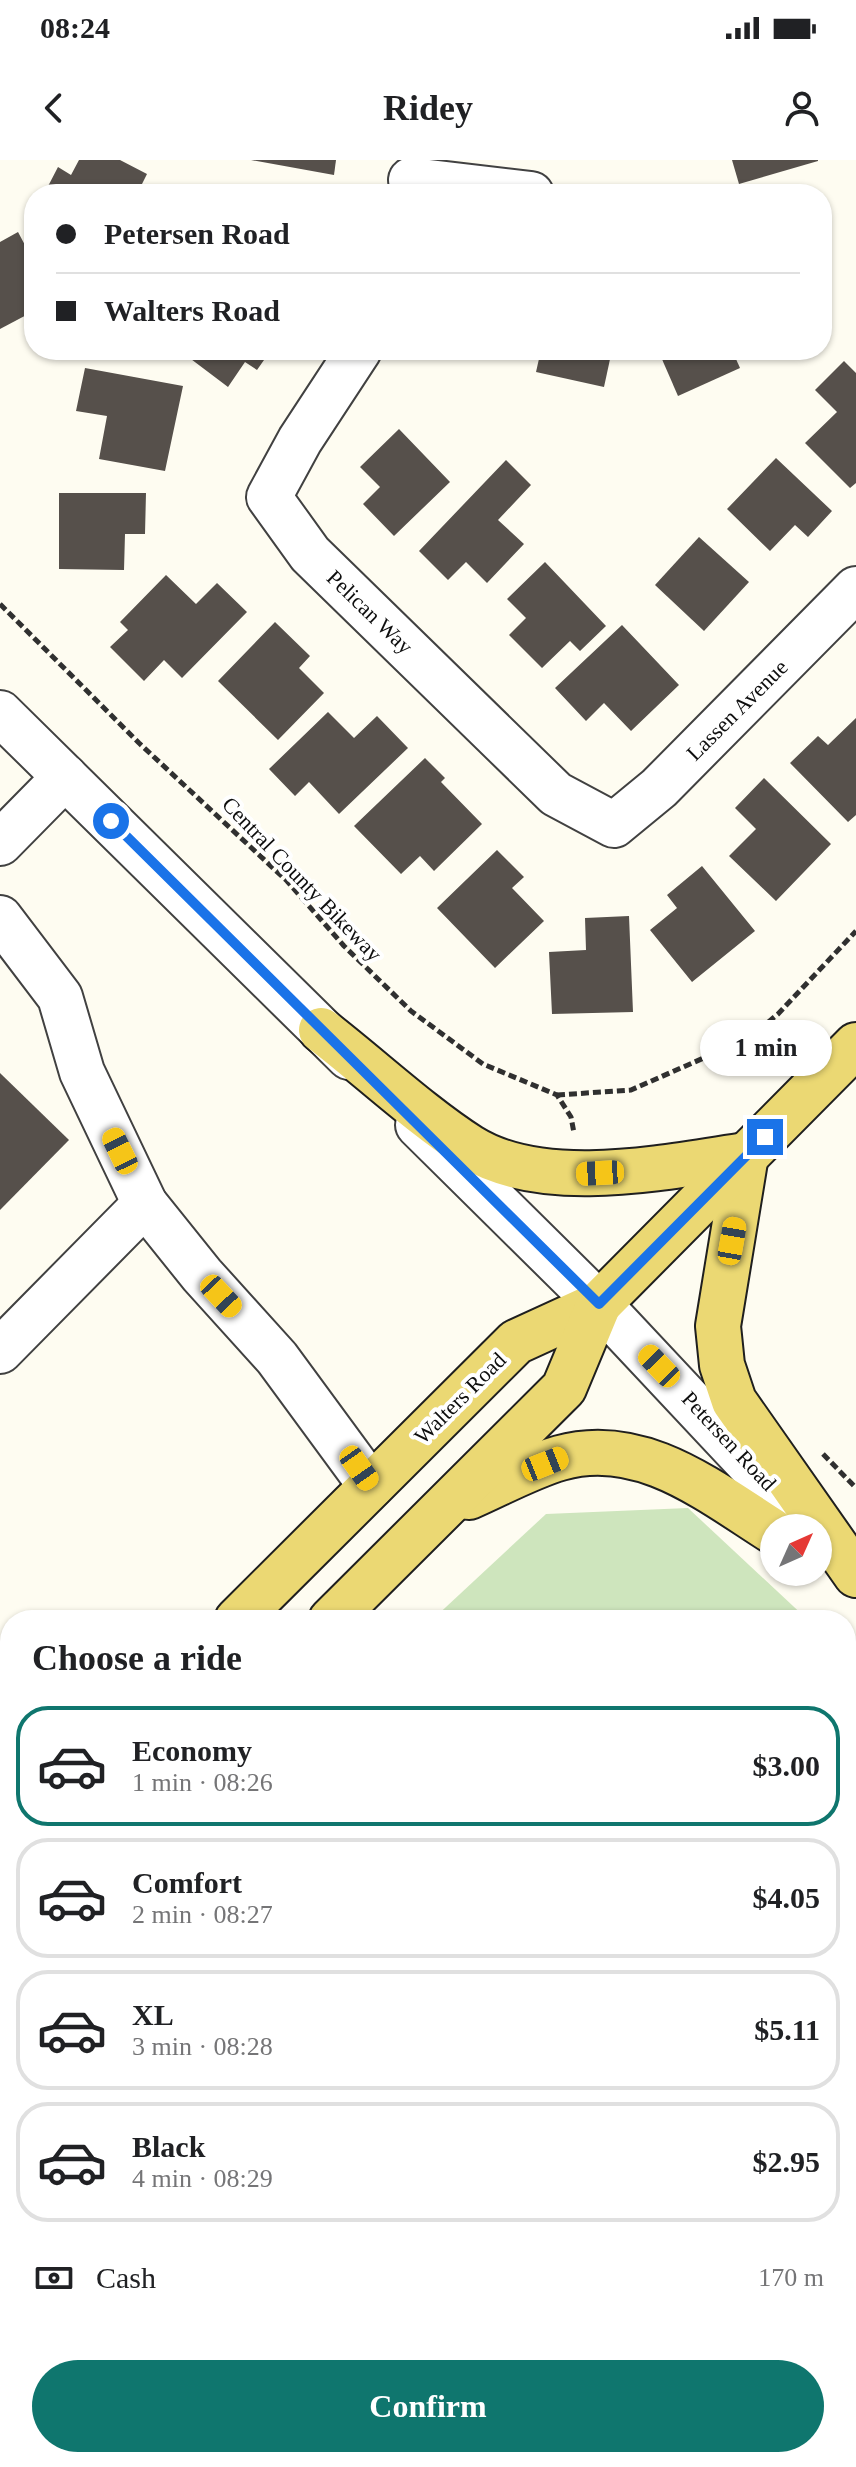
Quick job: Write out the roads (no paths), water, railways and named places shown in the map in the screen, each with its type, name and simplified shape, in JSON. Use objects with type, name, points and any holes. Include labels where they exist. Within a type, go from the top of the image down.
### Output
[{"type":"main road","points":[[321,1030],[472,1148],[525,1167],[591,1173],[746,1155],[718,1326],[722,1365],[734,1401],[856,1578]]},
{"type":"main road","name":"Walters Road","points":[[247,1610],[516,1342],[599,1304],[856,1045]]},
{"type":"main road","name":"Walters Road","points":[[341,1610],[564,1388],[599,1304]]},
{"type":"main road","points":[[442,1510],[560,1458],[602,1452],[668,1466],[760,1523]]},
{"type":"main road","points":[[832,1566],[856,1578]]},
{"type":"street","points":[[410,178],[455,184]]},
{"type":"street","name":"Pelican Way","points":[[352,360],[300,440],[269,497],[310,554],[556,794],[614,825]]},
{"type":"street","name":"Lassen Avenue","points":[[614,825],[659,788],[856,589]]},
{"type":"street","name":"Petersen Road","points":[[0,713],[599,1304],[797,1514]]},
{"type":"street","points":[[0,843],[65,777]]},
{"type":"street","points":[[0,918],[60,997],[82,1072],[145,1204],[202,1275],[277,1358],[371,1486]]},
{"type":"street","points":[[0,1351],[145,1204]]},
{"type":"street","points":[[832,1552],[856,1578]]}]
